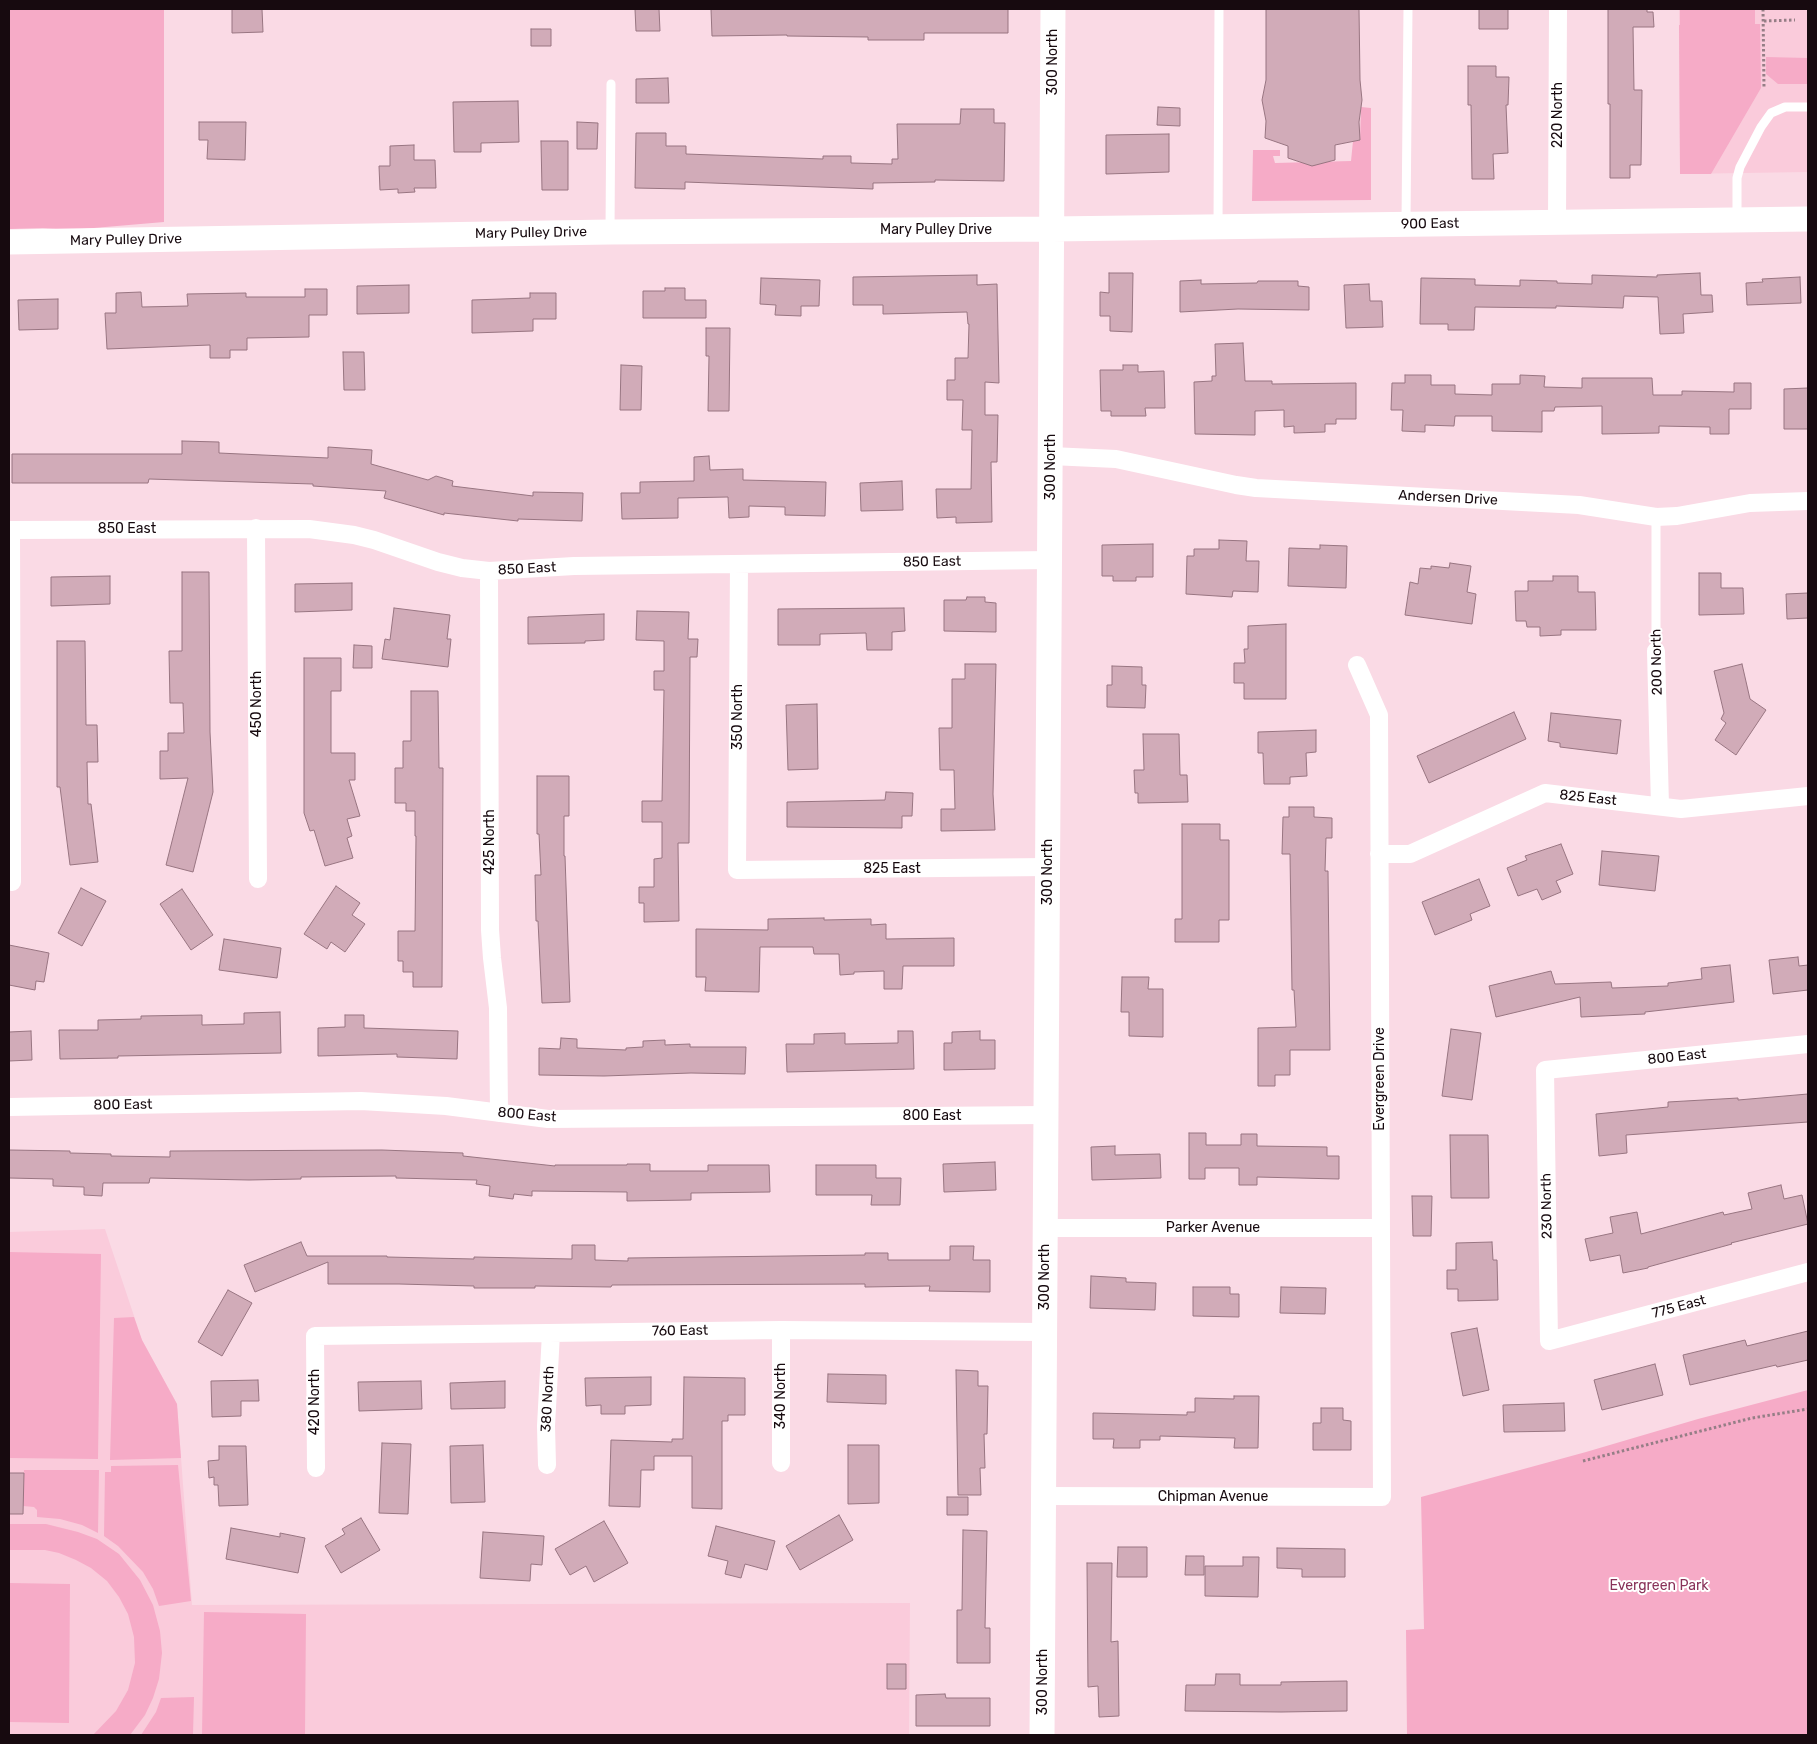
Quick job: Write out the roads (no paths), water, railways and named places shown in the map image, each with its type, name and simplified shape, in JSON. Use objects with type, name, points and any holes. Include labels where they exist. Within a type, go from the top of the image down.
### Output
[{"type":"street","name":"300 North","points":[[1042,1735],[1053,9]]},
{"type":"street","name":"220 North","points":[[1557,222],[1558,9]]},
{"type":"street","name":"900 East","points":[[1052,229],[1808,219]]},
{"type":"street","name":"Mary Pulley Drive","points":[[9,242],[610,232],[1052,229]]},
{"type":"street","name":"Andersen Drive","points":[[1051,456],[1116,459],[1256,488],[1579,505],[1656,517],[1677,516],[1750,503],[1808,501]]},
{"type":"street","name":"450 North","points":[[256,528],[258,879]]},
{"type":"street","name":"850 East","points":[[10,530],[309,529],[339,532],[374,540],[438,562],[462,568],[489,571],[574,566],[1050,560]]},
{"type":"street","points":[[10,530],[12,882]]},
{"type":"street","name":"350 North","points":[[737,870],[738,564]]},
{"type":"street","name":"425 North","points":[[489,571],[490,930],[498,1008],[499,1113]]},
{"type":"street","name":"200 North","points":[[1656,651],[1660,806]]},
{"type":"street","name":"Evergreen Drive","points":[[1357,665],[1379,716],[1382,1497]]},
{"type":"street","name":"825 East","points":[[1379,854],[1410,854],[1545,793],[1681,808],[1808,796]]},
{"type":"street","name":"825 East","points":[[737,870],[1048,868]]},
{"type":"street","name":"800 East","points":[[1545,1070],[1808,1044]]},
{"type":"street","name":"230 North","points":[[1545,1070],[1549,1341]]},
{"type":"street","name":"800 East","points":[[9,1107],[361,1101],[446,1106],[548,1119],[1046,1116]]},
{"type":"street","name":"Parker Avenue","points":[[1046,1228],[1381,1228]]},
{"type":"street","name":"775 East","points":[[1549,1341],[1808,1272]]},
{"type":"street","name":"760 East","points":[[315,1336],[781,1330],[1045,1332]]},
{"type":"street","name":"340 North","points":[[781,1330],[781,1462]]},
{"type":"street","name":"380 North","points":[[547,1465],[546,1426],[551,1333]]},
{"type":"street","name":"420 North","points":[[315,1336],[316,1468]]},
{"type":"street","name":"Chipman Avenue","points":[[1044,1496],[1382,1497]]},
{"type":"lane","points":[[1218,226],[1219,9]]},
{"type":"lane","points":[[1406,224],[1408,9]]},
{"type":"lane","points":[[610,232],[611,84]]},
{"type":"lane","points":[[1737,220],[1737,178],[1740,167],[1761,127],[1771,113],[1785,107],[1808,107]]},
{"type":"lane","name":"200 North","points":[[1656,517],[1656,651]]},
{"type":"park label","name":"Evergreen Park","points":[[1659,1586]]}]
